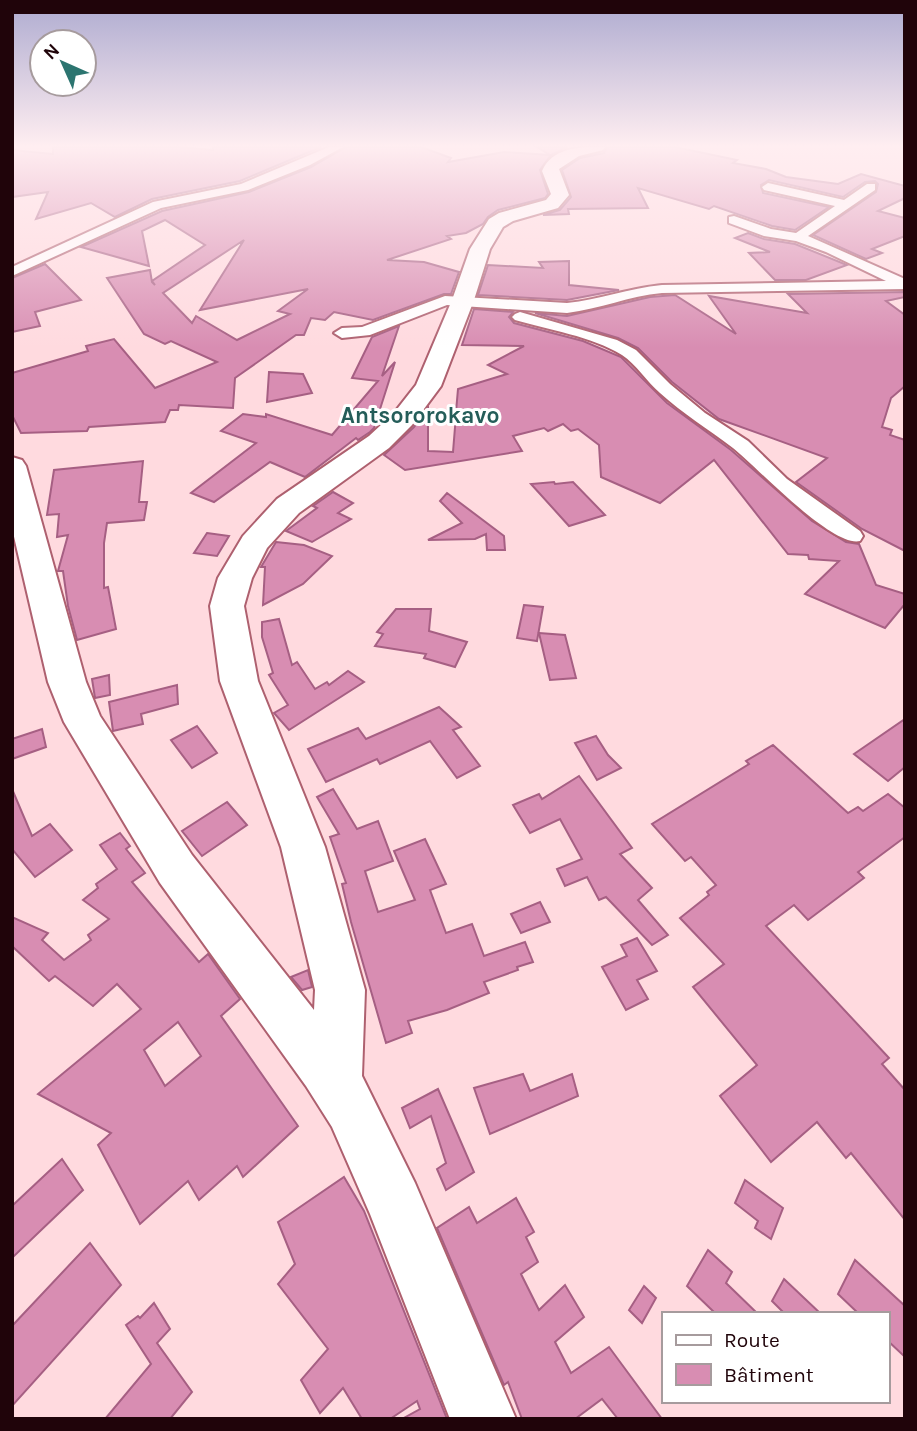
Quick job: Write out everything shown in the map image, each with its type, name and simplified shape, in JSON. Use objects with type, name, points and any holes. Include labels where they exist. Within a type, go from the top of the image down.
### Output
[{"type":"street","points":[[12,272],[138,214]]},
{"type":"street","points":[[335,1081],[340,990],[303,847],[239,681],[227,606],[234,578],[254,542],[288,506],[379,443],[403,419],[428,386],[476,302],[482,245],[496,223],[517,214]]},
{"type":"street","points":[[798,237],[830,214]]},
{"type":"street","points":[[734,220],[769,233],[798,237],[831,249],[905,285]]},
{"type":"street","points":[[342,333],[364,332],[445,300],[568,308],[587,306],[640,290],[905,285]]},
{"type":"street","points":[[476,302],[611,343],[630,353],[664,388],[699,417],[741,445],[780,483],[852,536]]},
{"type":"street","points":[[12,466],[67,682],[83,722],[176,869],[335,1081],[395,1203],[483,1419]]},
{"type":"building","points":[[38,214],[54,214],[36,219]]},
{"type":"building","points":[[156,214],[493,214],[483,224],[466,233],[447,236],[451,239],[387,260],[424,262],[459,272],[451,294],[444,294],[373,320],[334,312],[325,320],[311,318],[304,335],[296,335],[235,378],[233,408],[179,405],[178,410],[170,410],[165,422],[89,427],[87,431],[21,433],[12,415],[12,373],[88,351],[86,346],[114,339],[155,388],[217,362],[171,341],[165,344],[144,334],[107,278],[150,270],[152,282],[155,285],[152,281],[205,245],[165,220],[142,231],[149,266],[81,247]],"holes":[[[244,240],[200,310],[308,289],[278,311],[290,314],[237,340],[196,316],[192,323],[163,293]]]},
{"type":"building","points":[[737,214],[819,214],[795,230],[772,226]]},
{"type":"building","points":[[844,214],[889,214],[905,218],[905,236],[872,249],[882,253],[866,259],[813,235]]},
{"type":"building","points":[[748,233],[764,239],[795,244],[847,265],[806,280],[775,280],[749,253],[770,252],[735,238]]},
{"type":"building","points":[[569,261],[569,285],[619,290],[567,300],[478,295],[488,265],[543,268],[539,262]]},
{"type":"building","points":[[45,264],[81,300],[35,312],[40,326],[12,332],[12,278]]},
{"type":"building","points":[[905,292],[905,297],[886,301],[905,315],[905,386],[891,398],[882,427],[892,430],[890,435],[905,440],[905,551],[862,529],[796,482],[827,458],[719,419],[672,382],[638,348],[618,338],[535,313],[567,316],[650,297],[675,295],[736,334],[709,296],[807,313],[788,294]]},
{"type":"building","points":[[474,309],[513,312],[509,317],[514,323],[583,341],[621,357],[667,403],[731,450],[812,521],[846,542],[859,544],[876,585],[905,594],[905,604],[885,628],[805,594],[839,561],[788,554],[714,460],[660,503],[601,477],[599,445],[578,429],[571,431],[563,424],[548,431],[544,428],[513,436],[522,451],[405,470],[384,455],[414,427],[428,408],[428,451],[453,452],[456,415],[459,415],[456,412],[458,389],[507,374],[488,365],[524,346],[462,345]]},
{"type":"building","points":[[399,326],[382,376],[395,362],[374,428],[370,432],[358,440],[356,438],[305,477],[270,462],[214,502],[191,493],[256,443],[221,431],[243,414],[266,417],[266,414],[332,435],[378,381],[352,378],[372,337]]},
{"type":"building","points":[[269,372],[303,374],[312,393],[267,402]]},
{"type":"building","points":[[143,461],[139,502],[147,502],[144,520],[107,523],[104,588],[108,587],[116,629],[77,640],[63,571],[58,571],[68,535],[57,537],[59,514],[47,515],[54,470]]},
{"type":"building","points":[[573,482],[605,515],[569,526],[531,484]]},
{"type":"building","points":[[333,492],[353,503],[338,513],[351,519],[312,542],[286,531],[317,508],[313,506]]},
{"type":"building","points":[[447,493],[504,536],[505,550],[487,550],[486,534],[475,539],[428,540],[462,523],[440,501]]},
{"type":"building","points":[[207,533],[229,536],[217,556],[194,553]]},
{"type":"building","points":[[276,542],[304,545],[332,556],[303,584],[263,605],[265,567],[261,567]]},
{"type":"building","points":[[524,605],[543,607],[537,641],[517,638]]},
{"type":"building","points":[[396,609],[431,609],[429,631],[467,642],[455,667],[424,658],[426,654],[375,646],[383,634],[377,632]]},
{"type":"building","points":[[279,619],[292,665],[297,662],[315,689],[327,682],[329,685],[348,671],[364,682],[289,730],[274,713],[288,705],[269,675],[273,673],[262,637],[262,622]]},
{"type":"building","points":[[539,633],[565,635],[576,678],[550,680]]},
{"type":"building","points":[[109,675],[110,695],[95,698],[92,679]]},
{"type":"building","points":[[177,685],[178,704],[141,714],[143,724],[113,731],[109,702]]},
{"type":"building","points":[[439,707],[461,727],[453,730],[480,766],[457,778],[430,741],[380,764],[377,759],[326,782],[308,749],[358,728],[366,739]]},
{"type":"building","points":[[905,719],[905,767],[888,781],[854,754]]},
{"type":"building","points":[[197,726],[217,753],[192,768],[171,740]]},
{"type":"building","points":[[42,729],[46,747],[12,759],[12,739]]},
{"type":"building","points":[[596,736],[608,755],[621,768],[597,780],[575,743]]},
{"type":"building","points":[[773,745],[848,813],[858,807],[863,811],[888,794],[905,808],[905,837],[858,872],[864,878],[808,920],[794,905],[766,926],[889,1058],[882,1064],[905,1090],[905,1220],[851,1153],[846,1158],[817,1122],[771,1162],[720,1096],[757,1065],[693,987],[724,964],[680,918],[709,895],[707,892],[716,885],[691,857],[685,861],[652,824],[749,764],[746,761]]},
{"type":"building","points":[[579,776],[632,848],[620,854],[652,888],[638,900],[668,935],[652,945],[606,897],[599,900],[587,877],[565,886],[557,869],[582,859],[560,819],[530,833],[513,805],[539,794],[542,799]]},
{"type":"building","points":[[12,789],[32,836],[50,824],[72,850],[35,877],[12,849]]},
{"type":"building","points":[[333,789],[357,829],[378,821],[393,861],[365,871],[378,912],[415,900],[394,851],[425,839],[446,884],[430,890],[446,933],[472,924],[484,956],[525,942],[533,962],[484,982],[489,993],[447,1010],[408,1021],[412,1033],[386,1043],[351,922],[342,884],[346,883],[330,837],[339,834],[317,797]]},
{"type":"building","points":[[227,802],[247,825],[202,856],[182,831]]},
{"type":"building","points":[[120,833],[130,846],[126,849],[145,873],[132,882],[199,962],[208,954],[240,999],[221,1016],[298,1126],[243,1177],[237,1166],[199,1200],[188,1181],[140,1224],[98,1145],[111,1133],[38,1094],[141,1009],[117,984],[93,1006],[55,976],[49,981],[12,946],[12,917],[48,933],[42,940],[64,960],[91,940],[88,935],[109,919],[83,900],[98,888],[96,884],[117,869],[100,845]],"holes":[[[178,1022],[201,1056],[165,1086],[144,1050]]]},
{"type":"building","points":[[540,902],[550,922],[521,933],[511,914]]},
{"type":"building","points":[[637,938],[657,971],[637,980],[648,999],[626,1010],[602,967],[627,956],[621,945]]},
{"type":"building","points":[[308,970],[312,987],[302,990],[291,977]]},
{"type":"building","points":[[523,1074],[530,1091],[572,1074],[578,1096],[490,1134],[474,1088]]},
{"type":"building","points":[[438,1089],[474,1172],[446,1190],[437,1169],[446,1163],[431,1116],[410,1128],[402,1108]]},
{"type":"building","points":[[62,1159],[83,1190],[12,1258],[12,1206]]},
{"type":"building","points":[[344,1177],[364,1211],[447,1419],[402,1419],[420,1409],[417,1401],[390,1419],[362,1419],[343,1388],[320,1413],[301,1380],[328,1349],[278,1284],[295,1264],[278,1222]]},
{"type":"building","points":[[745,1180],[783,1208],[771,1239],[755,1228],[758,1221],[735,1203]]},
{"type":"building","points":[[516,1198],[534,1232],[526,1237],[538,1262],[521,1274],[539,1310],[565,1285],[584,1317],[555,1342],[571,1373],[609,1347],[662,1419],[618,1419],[602,1399],[575,1419],[522,1419],[508,1382],[504,1385],[437,1228],[469,1207],[477,1223]]},
{"type":"building","points":[[90,1243],[121,1285],[12,1406],[12,1326]]},
{"type":"building","points":[[708,1250],[732,1272],[726,1283],[756,1312],[714,1312],[687,1286]]},
{"type":"building","points":[[855,1260],[905,1306],[905,1357],[889,1342],[889,1312],[857,1312],[838,1294]]},
{"type":"building","points":[[784,1279],[819,1312],[783,1312],[772,1301]]},
{"type":"building","points":[[644,1286],[656,1298],[642,1323],[629,1310]]},
{"type":"building","points":[[154,1303],[170,1329],[157,1343],[192,1392],[170,1419],[105,1419],[151,1364],[126,1325],[138,1316],[140,1318]]},
{"type":"district","name":"Antsororokavo","points":[[420,415]]}]
